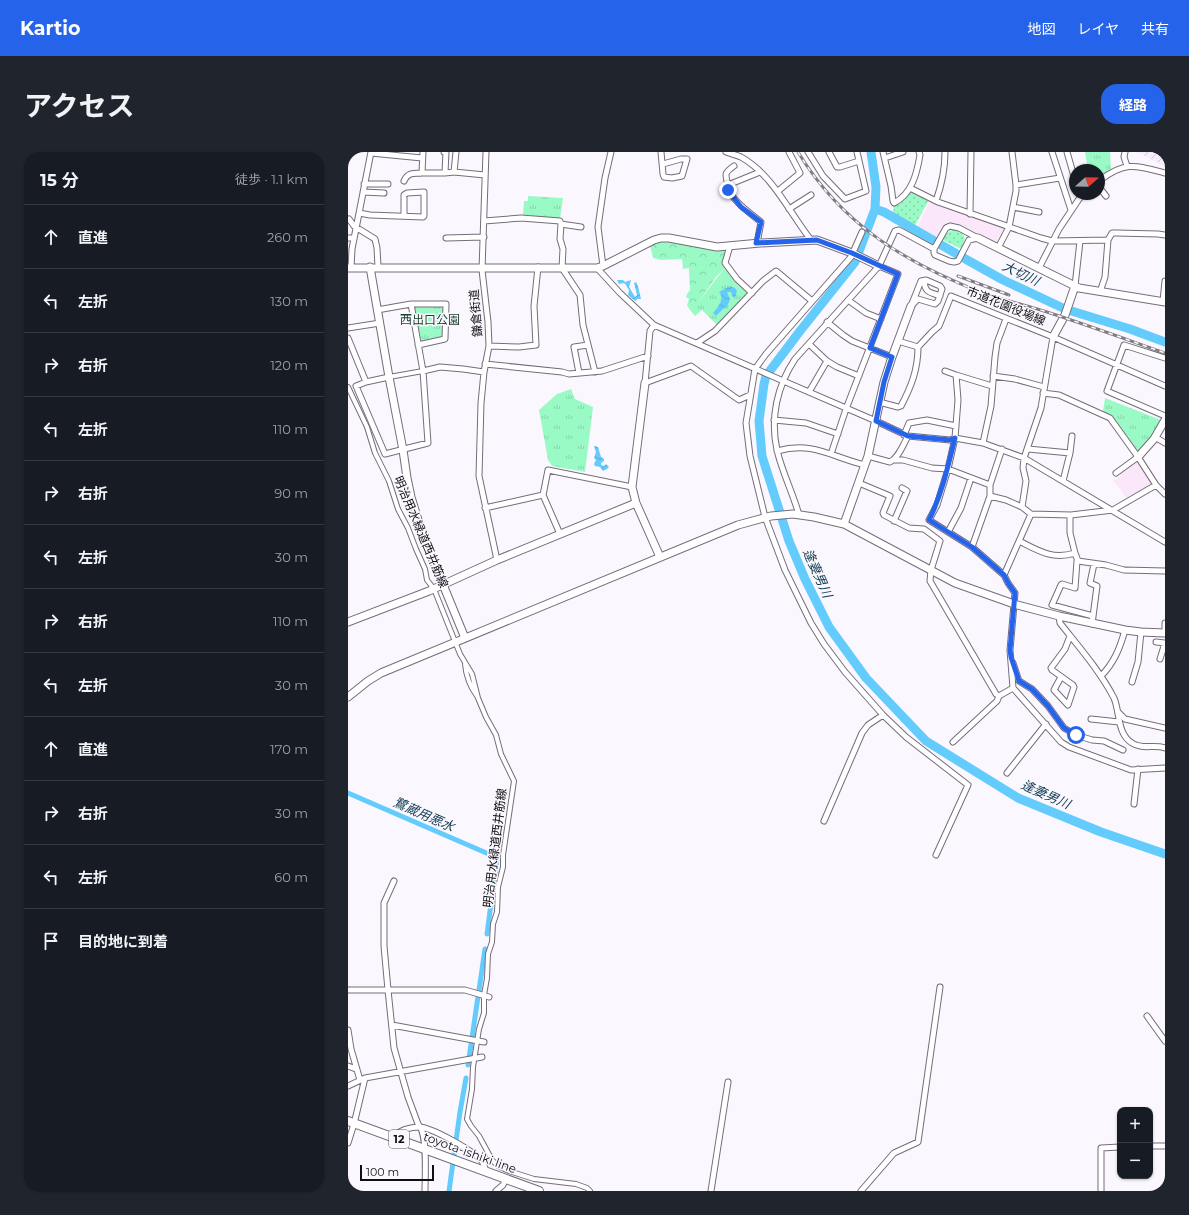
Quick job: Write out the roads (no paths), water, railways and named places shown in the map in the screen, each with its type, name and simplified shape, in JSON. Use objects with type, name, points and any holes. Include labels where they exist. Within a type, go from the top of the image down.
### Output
[{"type":"main road","name":"toyota-ishiki line","points":[[351,1122],[539,1191]]},
{"type":"street","points":[[444,152],[446,152],[445,173]]},
{"type":"street","points":[[454,172],[456,152]]},
{"type":"street","name":"鎌倉街道","points":[[486,152],[482,270],[488,322],[489,346],[485,364],[481,403],[479,473],[484,508],[497,560]]},
{"type":"street","points":[[611,152],[605,178],[598,227],[600,267],[620,293],[654,324],[876,421],[906,436],[950,440],[955,438],[983,443],[1024,458],[1165,542]]},
{"type":"street","points":[[662,152],[663,164],[664,176],[672,178],[682,176],[687,159],[681,159],[663,164]]},
{"type":"street","points":[[726,152],[741,154],[760,172],[778,191],[788,209],[811,240]]},
{"type":"street","points":[[778,191],[800,173],[789,152]]},
{"type":"street","points":[[808,152],[823,176],[845,199],[866,191],[856,152]]},
{"type":"street","points":[[829,152],[837,167],[840,168],[859,161]]},
{"type":"street","points":[[883,152],[894,203],[898,201],[910,188],[916,176],[920,155],[919,152]]},
{"type":"street","points":[[885,158],[903,152]]},
{"type":"street","points":[[936,201],[943,181],[945,162],[944,152]]},
{"type":"street","points":[[970,214],[971,152]]},
{"type":"street","points":[[998,248],[1009,227],[1013,207],[1016,185],[1012,152]]},
{"type":"street","points":[[1052,152],[1071,210]]},
{"type":"street","points":[[1067,152],[1070,164]]},
{"type":"street","points":[[1125,152],[1124,157],[1127,166]]},
{"type":"street","points":[[422,174],[423,155],[371,153],[354,238],[350,268],[600,267],[661,238],[678,239],[717,247],[756,243],[817,240],[898,274],[846,409],[831,454]]},
{"type":"street","points":[[734,166],[728,170],[725,175],[728,190],[741,207],[761,222],[756,243]]},
{"type":"street","points":[[1105,176],[1115,170],[1127,166],[1165,173]]},
{"type":"street","points":[[404,181],[406,176],[410,174],[454,172],[485,175]]},
{"type":"street","points":[[728,185],[760,172]]},
{"type":"street","points":[[1016,185],[1060,178]]},
{"type":"street","points":[[364,184],[388,184]]},
{"type":"street","points":[[910,188],[936,201],[970,214],[1052,241],[1080,242],[1108,240]]},
{"type":"street","points":[[363,192],[384,192]]},
{"type":"street","points":[[359,213],[370,215],[404,216],[424,216],[424,192],[407,193],[404,195],[404,216]]},
{"type":"street","points":[[788,209],[811,194]]},
{"type":"street","points":[[1039,268],[1052,241],[1077,200]]},
{"type":"street","points":[[1013,207],[1039,212]]},
{"type":"street","points":[[484,221],[521,218],[560,221],[561,224],[581,227]]},
{"type":"street","points":[[349,219],[354,226],[375,239],[378,267]]},
{"type":"street","points":[[561,224],[560,239],[563,249],[562,268],[580,295],[580,308],[595,372]]},
{"type":"street","points":[[966,232],[969,240],[958,261],[954,262],[935,255],[934,248],[946,228],[954,226],[1085,290],[1164,302],[1165,281]]},
{"type":"street","points":[[796,514],[777,451],[774,420],[777,400],[783,381],[795,359],[848,300],[876,264],[886,255],[892,236],[897,230],[934,248]]},
{"type":"street","points":[[862,232],[853,254],[766,354],[757,369],[750,395],[746,423],[749,447],[785,570],[811,622],[824,644],[845,672],[883,715],[906,737],[968,785],[936,855]]},
{"type":"street","points":[[1100,292],[1105,277],[1108,240],[1112,233],[1165,235]]},
{"type":"street","points":[[446,238],[484,237]]},
{"type":"street","points":[[348,238],[354,238]]},
{"type":"street","points":[[969,240],[978,238]]},
{"type":"street","points":[[1022,507],[1026,481],[1023,468],[1024,458],[1041,408],[1053,337],[1065,315],[1075,286],[1080,242]]},
{"type":"street","points":[[730,246],[725,263],[737,279],[752,293]]},
{"type":"street","points":[[489,346],[519,347],[536,345],[534,306],[538,267]]},
{"type":"street","points":[[370,268],[407,478],[417,518],[465,638]]},
{"type":"street","points":[[697,343],[715,331],[763,281],[776,271],[812,301]]},
{"type":"street","points":[[844,524],[868,456],[892,357],[911,306],[917,297],[921,281],[924,281]]},
{"type":"street","points":[[917,297],[935,304],[940,296],[942,289],[940,286],[924,281]]},
{"type":"street","points":[[924,281],[927,291],[940,296]]},
{"type":"street","name":"市道花園役場線","points":[[918,347],[939,326],[951,296],[1053,337],[1165,386]]},
{"type":"street","points":[[848,300],[866,314],[881,319]]},
{"type":"street","points":[[377,310],[411,304],[446,304],[445,339],[418,345]]},
{"type":"street","points":[[411,304],[423,371],[428,443],[385,454],[356,386],[366,382],[389,378],[423,371],[440,367],[463,368],[484,372]]},
{"type":"street","points":[[983,443],[991,406],[997,343],[1006,319]]},
{"type":"street","points":[[827,322],[843,335],[892,357]]},
{"type":"street","points":[[348,328],[380,323]]},
{"type":"street","points":[[654,324],[650,331],[646,383],[632,487],[636,503],[660,556]]},
{"type":"street","points":[[348,338],[366,382]]},
{"type":"street","points":[[880,402],[898,407],[901,406],[915,376],[918,362],[918,347],[898,341]]},
{"type":"street","points":[[809,344],[827,361],[859,376]]},
{"type":"street","points":[[579,373],[574,347],[588,345]]},
{"type":"street","points":[[1165,358],[1124,345],[1107,391],[1165,416]]},
{"type":"street","points":[[485,364],[569,374],[611,369],[648,356]]},
{"type":"street","points":[[809,392],[827,361]]},
{"type":"street","points":[[646,383],[691,366],[738,400],[750,395]]},
{"type":"street","points":[[945,370],[992,386]]},
{"type":"street","points":[[924,529],[936,505],[948,469],[955,438],[958,400],[956,375]]},
{"type":"street","points":[[993,376],[1015,380],[1059,395],[1110,418],[1156,485],[1165,494]]},
{"type":"street","name":"明治用水緑道西井筋線","points":[[348,387],[367,428],[375,453],[389,481],[397,506],[426,569],[427,580],[434,589],[460,654],[474,680],[478,698],[496,735],[501,754],[514,781],[503,854],[504,862],[498,887],[497,912],[493,924],[492,942],[488,954],[488,970],[483,995],[484,1013],[479,1029],[474,1058],[472,1089],[467,1119],[479,1136],[492,1160],[498,1166],[534,1179],[576,1184],[587,1188],[590,1191]]},
{"type":"street","points":[[774,420],[806,423],[838,434]]},
{"type":"street","points":[[893,460],[906,436],[909,423],[927,420],[956,426]]},
{"type":"street","points":[[1116,473],[1138,457],[1155,437],[1165,420]]},
{"type":"street","points":[[1063,481],[1070,453],[1072,436]]},
{"type":"street","points":[[1155,437],[1165,443]]},
{"type":"street","points":[[777,451],[788,448],[809,447],[865,465]]},
{"type":"street","points":[[972,547],[990,496],[990,485],[1002,449]]},
{"type":"street","points":[[1028,449],[1070,453]]},
{"type":"street","points":[[868,456],[890,462],[893,460],[903,460],[932,468],[948,469],[990,485]]},
{"type":"street","points":[[560,534],[543,495],[548,470],[632,487]]},
{"type":"street","points":[[948,532],[961,508],[972,478]]},
{"type":"street","points":[[859,483],[890,496],[883,514],[909,528],[924,529],[940,541],[931,570],[930,581],[936,594],[996,694],[999,696]]},
{"type":"street","points":[[990,496],[1006,500],[1022,507],[1031,514],[1070,515],[1113,510],[1156,485]]},
{"type":"street","points":[[894,521],[907,491],[902,488]]},
{"type":"street","points":[[484,508],[543,495]]},
{"type":"street","points":[[348,622],[434,589],[497,560],[636,503]]},
{"type":"street","points":[[348,697],[381,673],[660,556],[738,525],[768,516],[796,514],[814,516],[844,524],[956,583],[1014,604],[1092,624],[1125,630],[1165,633],[1165,623]]},
{"type":"street","points":[[1004,575],[1031,514]]},
{"type":"street","points":[[1070,515],[1070,533],[1077,561],[1075,588],[1062,584],[1060,585],[1052,605],[1093,616]]},
{"type":"street","points":[[929,520],[972,547],[1004,575],[1015,593],[1011,657],[1013,688],[1061,742],[1069,747],[1131,770],[1165,768]]},
{"type":"street","points":[[1020,541],[1047,555],[1067,555],[1075,553]]},
{"type":"street","points":[[1077,561],[1106,565],[1124,570],[1165,571]]},
{"type":"street","points":[[1092,624],[1097,586],[1090,583],[1094,564]]},
{"type":"street","points":[[1059,616],[1060,623],[1101,676],[1114,700],[1119,722],[1123,731],[1132,744],[1145,747],[1161,746],[1165,748]]},
{"type":"street","points":[[1101,676],[1108,670],[1115,659],[1125,630]]},
{"type":"street","points":[[1132,682],[1138,662],[1141,632]]},
{"type":"street","points":[[1061,676],[1054,690],[1068,706],[1074,687],[1061,676],[1051,668],[1065,649],[1070,636]]},
{"type":"street","points":[[1156,642],[1165,643],[1160,659]]},
{"type":"street","points":[[1011,657],[1019,681],[1032,689],[1048,706],[1064,728],[1076,735],[1092,740],[1104,741],[1123,750]]},
{"type":"street","points":[[953,742],[997,701],[999,696],[1013,688]]},
{"type":"street","points":[[1117,712],[1125,719],[1165,728]]},
{"type":"street","points":[[824,821],[862,733],[868,725],[883,715]]},
{"type":"street","points":[[1091,720],[1119,722]]},
{"type":"street","points":[[1008,773],[1046,724]]},
{"type":"street","points":[[1134,804],[1138,769]]},
{"type":"street","points":[[394,881],[384,903],[384,946],[388,990],[394,1048],[424,1140],[425,1191]]},
{"type":"street","points":[[861,1191],[894,1153],[918,1142],[940,987]]},
{"type":"street","points":[[348,990],[465,990],[483,995]]},
{"type":"street","points":[[1147,1016],[1165,1041]]},
{"type":"street","points":[[392,1025],[484,1042]]},
{"type":"street","points":[[348,1030],[356,1069],[360,1080]]},
{"type":"street","points":[[348,1086],[366,1078],[401,1070],[482,1057]]},
{"type":"street","points":[[348,1066],[356,1069]]},
{"type":"street","points":[[348,1143],[351,1122],[366,1078]]},
{"type":"street","points":[[711,1191],[728,1082]]},
{"type":"street","points":[[394,1137],[397,1133],[402,1131],[414,1127],[421,1127],[455,1142],[479,1157],[483,1162],[486,1172]]},
{"type":"street","points":[[1153,1146],[1165,1146]]},
{"type":"street","points":[[1101,1191],[1100,1148],[1117,1147]]},
{"type":"street","points":[[496,1191],[503,1185],[506,1179]]},
{"type":"water","points":[[617,280],[623,280],[625,282],[631,280],[629,287],[635,297],[637,295],[634,283],[636,282],[641,299],[637,299],[635,301],[628,295],[629,290],[626,285],[624,283],[619,284]]},
{"type":"water","points":[[730,286],[735,288],[737,291],[735,298],[732,296],[731,292],[727,292],[730,299],[727,307],[716,316],[713,313],[719,306],[721,300],[721,295],[719,292]]},
{"type":"water","points":[[595,446],[598,447],[601,457],[604,459],[601,465],[604,466],[606,464],[609,467],[603,471],[600,467],[595,466],[594,464],[596,460],[594,458],[596,452]]},
{"type":"waterway","name":"逢妻男川","points":[[871,152],[876,187],[875,209],[855,262],[766,376],[764,384],[759,421],[762,456],[789,541],[805,579],[829,627],[866,678],[926,741],[1018,798],[1101,832],[1165,854]]},
{"type":"waterway","name":"大切川","points":[[875,209],[884,212],[1003,280],[1065,309],[1130,329],[1165,342]]},
{"type":"waterway","name":"鷺蔵用悪水","points":[[348,793],[491,855]]},
{"type":"waterway","name":"鷺蔵用悪水","points":[[487,934],[497,858]]},
{"type":"waterway","name":"鷺蔵用悪水","points":[[468,1065],[485,949]]},
{"type":"waterway","name":"鷺蔵用悪水","points":[[449,1191],[466,1078]]},
{"type":"railway","points":[[798,152],[815,178],[835,201],[856,221],[878,239],[928,269],[983,293],[1044,311],[1165,353]]},
{"type":"railway","points":[[958,276],[1009,295]]},
{"type":"park label","name":"西出口公園","points":[[430,320]]}]
